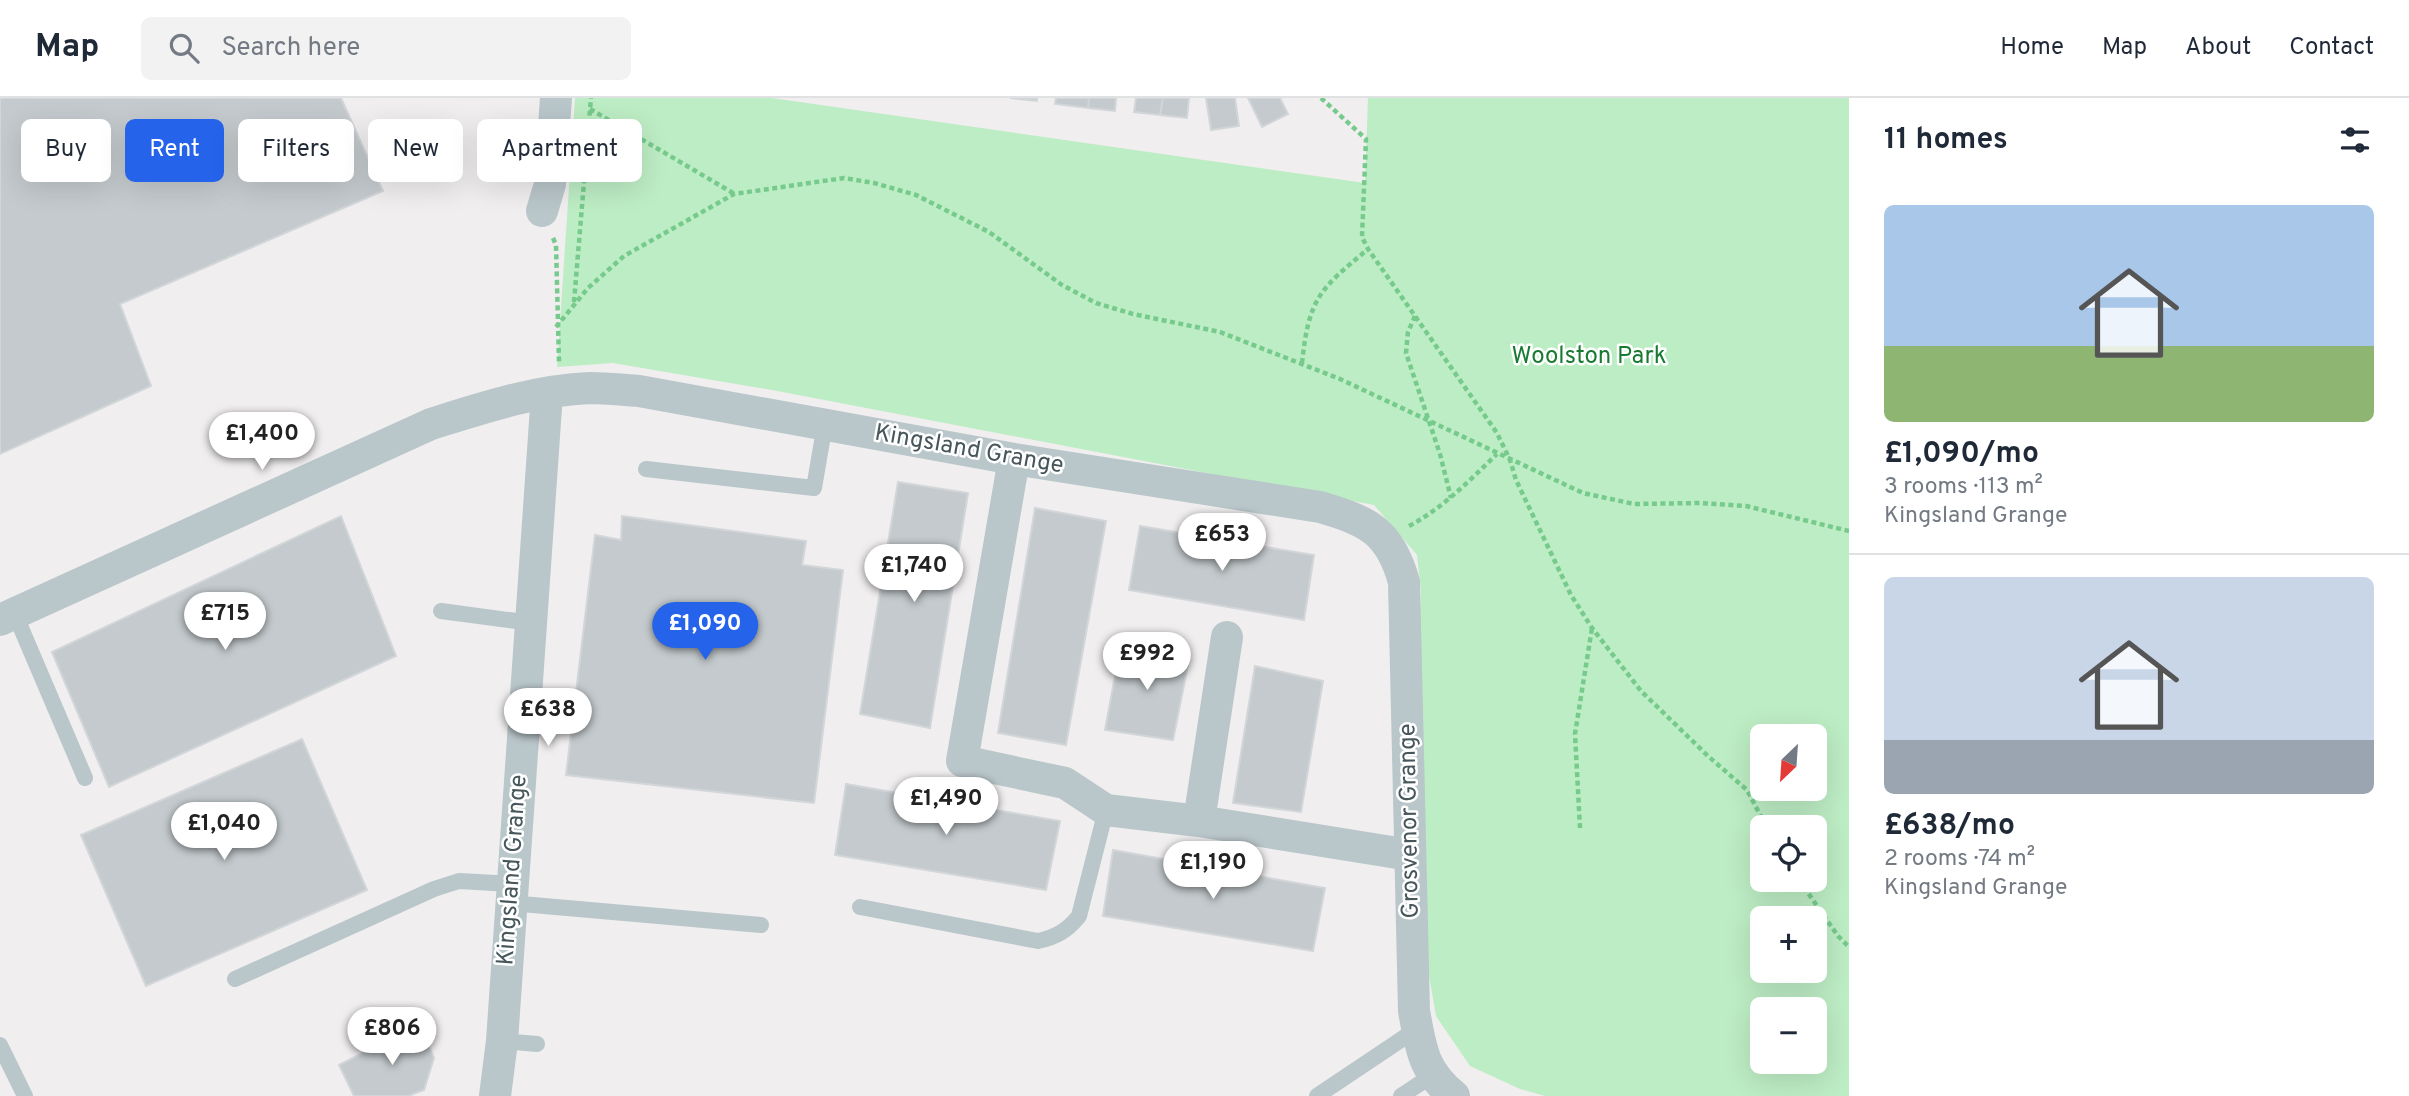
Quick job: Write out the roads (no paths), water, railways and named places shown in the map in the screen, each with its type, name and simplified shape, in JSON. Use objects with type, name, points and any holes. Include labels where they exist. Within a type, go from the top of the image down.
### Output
[{"type":"street","points":[[542,211],[550,184],[556,98]]},
{"type":"street","name":"Kingsland Grange","points":[[7,617],[431,424],[492,405],[547,393],[591,388],[639,391],[1014,458],[1320,507],[1349,515],[1371,527],[1384,539]]},
{"type":"street","name":"Kingsland Grange","points":[[495,1096],[502,1041],[547,393]]},
{"type":"street","points":[[1014,458],[962,761],[1065,783],[1106,810],[1199,821],[1410,855]]},
{"type":"street","name":"Grosvenor Grange","points":[[1384,539],[1398,560],[1404,582],[1414,1011],[1426,1063],[1443,1085]]},
{"type":"street","points":[[1199,821],[1227,637]]},
{"type":"lane","points":[[646,469],[814,488],[825,425]]},
{"type":"lane","points":[[441,611],[531,623]]},
{"type":"lane","points":[[7,617],[85,778]]},
{"type":"lane","points":[[860,907],[1038,941],[1051,938],[1068,930],[1079,916],[1106,810]]},
{"type":"lane","points":[[235,979],[434,889],[458,881],[511,893],[761,925]]},
{"type":"lane","points":[[1317,1096],[1417,1029]]},
{"type":"lane","points":[[502,1041],[537,1044]]},
{"type":"lane","points":[[0,1045],[25,1096]]},
{"type":"lane","points":[[1401,1096],[1443,1085]]},
{"type":"park label","name":"Woolston Park","points":[[1589,357]]}]
